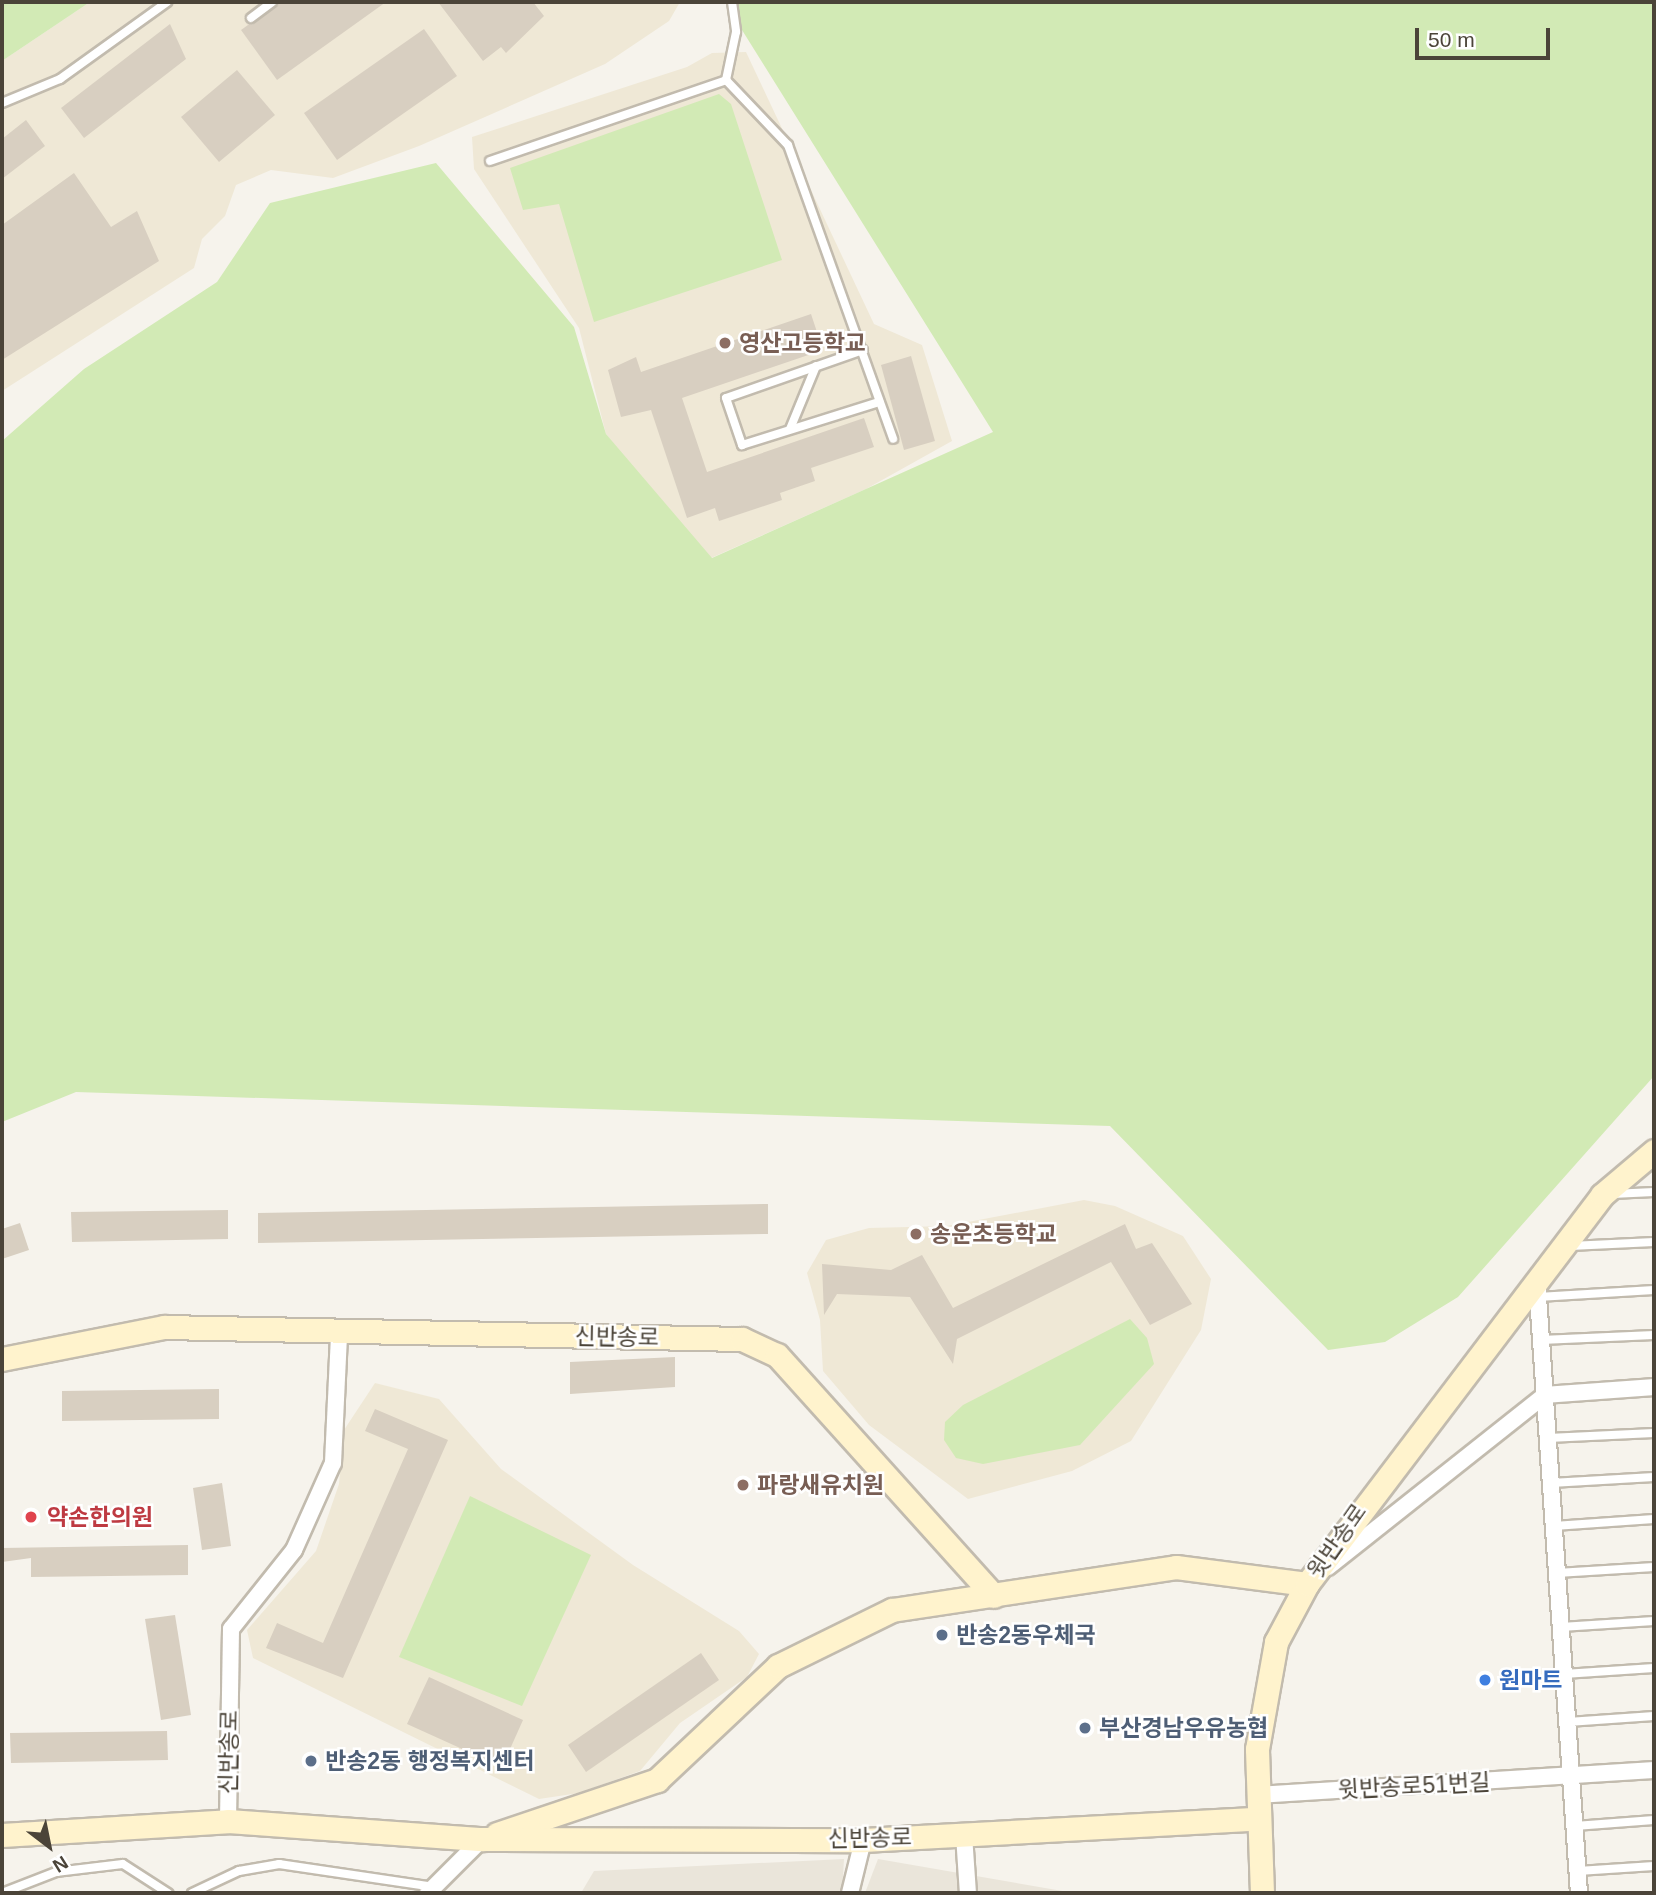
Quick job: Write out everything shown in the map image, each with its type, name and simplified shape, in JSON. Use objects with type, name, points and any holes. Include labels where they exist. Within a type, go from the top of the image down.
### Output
[{"type":"main road","name":"윗반송로","points":[[1262,1893],[1257,1819],[1257,1749],[1276,1642],[1307,1584],[1538,1290],[1562,1246],[1602,1195],[1654,1151]]},
{"type":"main road","name":"신반송로","points":[[2,1359],[164,1327],[339,1334],[742,1339],[777,1355],[994,1596]]},
{"type":"main road","name":"신반송로","points":[[482,1839],[657,1780],[778,1666],[892,1610],[1176,1567],[1307,1584]]},
{"type":"main road","name":"신반송로","points":[[2,1835],[228,1821],[482,1839],[863,1840],[1257,1819]]},
{"type":"street","points":[[1538,1290],[1579,1893]]},
{"type":"street","name":"신반송로","points":[[228,1821],[231,1629],[294,1550],[332,1463],[339,1334]]},
{"type":"street","points":[[1307,1584],[1545,1395],[1654,1387]]},
{"type":"street","name":"윗반송로51번길","points":[[1257,1795],[1654,1770]]},
{"type":"street","points":[[964,1835],[968,1893]]},
{"type":"street","points":[[432,1890],[482,1839]]},
{"type":"street","points":[[850,1893],[863,1840]]},
{"type":"lane","points":[[2,103],[60,79],[167,2]]},
{"type":"lane","points":[[251,18],[272,2]]},
{"type":"lane","points":[[726,80],[736,32],[732,2]]},
{"type":"lane","points":[[490,161],[726,80]]},
{"type":"lane","points":[[726,80],[788,145],[893,439]]},
{"type":"lane","points":[[863,350],[726,398],[742,445],[879,402]]},
{"type":"lane","points":[[790,429],[816,366]]},
{"type":"lane","points":[[1602,1195],[1654,1192]]},
{"type":"lane","points":[[1562,1246],[1654,1242]]},
{"type":"lane","points":[[1538,1290],[1654,1290]]},
{"type":"lane","points":[[1541,1340],[1654,1335]]},
{"type":"lane","points":[[1548,1438],[1654,1433]]},
{"type":"lane","points":[[1551,1483],[1654,1477]]},
{"type":"lane","points":[[1554,1526],[1654,1519]]},
{"type":"lane","points":[[1557,1573],[1654,1567]]},
{"type":"lane","points":[[1561,1627],[1654,1621]]},
{"type":"lane","points":[[1564,1674],[1654,1668]]},
{"type":"lane","points":[[1567,1722],[1654,1716]]},
{"type":"lane","points":[[1575,1826],[1654,1821]]},
{"type":"lane","points":[[2,1892],[57,1872],[123,1864],[168,1893]]},
{"type":"lane","points":[[192,1893],[239,1871],[279,1864],[432,1890]]},
{"type":"lane","points":[[1578,1871],[1654,1866]]},
{"type":"shaded area","points":[[90,2],[680,2],[669,21],[605,64],[419,146],[333,178],[271,170],[236,185],[225,216],[202,239],[194,268],[2,391],[2,61]]},
{"type":"shaded area","points":[[746,52],[874,324],[922,345],[952,441],[866,489],[702,562],[606,434],[579,328],[474,169],[472,137],[687,67],[712,53]]},
{"type":"shaded area","points":[[1084,1200],[1115,1206],[1183,1236],[1211,1279],[1201,1330],[1131,1441],[1072,1471],[968,1499],[869,1425],[823,1371],[820,1320],[807,1273],[826,1240],[869,1228],[947,1226]]},
{"type":"shaded area","points":[[375,1383],[439,1399],[501,1469],[633,1565],[739,1631],[759,1654],[747,1677],[680,1723],[640,1771],[579,1793],[539,1799],[253,1658],[247,1630],[316,1551],[339,1484],[344,1430]]},
{"type":"shaded area","points":[[844,1859],[842,1893],[581,1893],[594,1871]]},
{"type":"shaded area","points":[[878,1859],[1074,1893],[865,1893]]},
{"type":"green space","points":[[2,2],[90,2],[2,61]]},
{"type":"green space","points":[[739,2],[1654,2],[1654,1076],[1458,1297],[1385,1342],[1328,1350],[1110,1126],[76,1092],[2,1122],[2,441],[84,369],[217,282],[270,203],[436,163],[574,327],[606,434],[712,558],[993,432],[732,14]]},
{"type":"green space","points":[[719,94],[731,104],[782,260],[594,322],[559,204],[523,210],[510,168]]},
{"type":"green space","points":[[1130,1319],[1147,1338],[1154,1364],[1080,1445],[983,1464],[956,1458],[944,1440],[945,1422],[963,1405]]},
{"type":"green space","points":[[470,1496],[591,1555],[522,1706],[399,1657]]},
{"type":"building","points":[[280,2],[386,2],[277,80],[241,30]]},
{"type":"building","points":[[438,2],[533,2],[544,16],[506,53],[501,47],[483,61]]},
{"type":"building","points":[[170,24],[186,59],[84,138],[61,108]]},
{"type":"building","points":[[424,29],[457,76],[337,160],[304,113]]},
{"type":"building","points":[[237,70],[275,115],[219,162],[181,117]]},
{"type":"building","points":[[26,120],[45,146],[2,179],[2,139]]},
{"type":"building","points":[[74,173],[111,227],[137,211],[159,261],[2,360],[2,225]]},
{"type":"building","name":"영산고등학교","points":[[811,314],[823,350],[682,398],[707,472],[864,418],[874,447],[811,468],[815,481],[780,493],[782,500],[719,521],[715,508],[687,518],[651,410],[621,417],[608,370],[636,357],[641,372]]},
{"type":"building","points":[[911,356],[935,441],[904,450],[881,365]]},
{"type":"building","points":[[768,1204],[768,1234],[258,1243],[258,1213]]},
{"type":"building","points":[[228,1210],[228,1239],[72,1242],[71,1212]]},
{"type":"building","points":[[20,1223],[29,1250],[2,1259],[2,1229]]},
{"type":"building","points":[[1125,1224],[1136,1249],[1152,1243],[1192,1304],[1150,1325],[1111,1262],[957,1339],[953,1364],[910,1297],[837,1294],[824,1315],[822,1264],[891,1270],[922,1255],[953,1308]]},
{"type":"building","points":[[675,1357],[675,1387],[570,1394],[570,1362]]},
{"type":"building","points":[[219,1389],[219,1419],[62,1421],[62,1391]]},
{"type":"building","points":[[375,1409],[448,1440],[343,1678],[266,1648],[277,1623],[323,1643],[408,1449],[365,1431]]},
{"type":"building","points":[[222,1483],[231,1546],[202,1550],[193,1488]]},
{"type":"building","points":[[188,1545],[188,1575],[31,1577],[31,1558],[2,1562],[2,1548]]},
{"type":"building","points":[[175,1615],[191,1715],[161,1720],[145,1619]]},
{"type":"building","points":[[701,1653],[719,1680],[586,1772],[568,1745]]},
{"type":"building","points":[[429,1677],[523,1720],[502,1767],[407,1724]]},
{"type":"building","points":[[167,1731],[168,1760],[11,1763],[10,1733]]},
{"type":"place","name":"영산고등학교","points":[[725,343]]},
{"type":"place","name":"송운초등학교","points":[[916,1234]]},
{"type":"place","name":"파랑새유치원","points":[[743,1485]]},
{"type":"place","name":"약손한의원","points":[[31,1517]]},
{"type":"place","name":"반송2동우체국","points":[[942,1635]]},
{"type":"place","name":"원마트","points":[[1485,1680]]},
{"type":"place","name":"부산경남우유농협","points":[[1085,1728]]},
{"type":"place","name":"반송2동 행정복지센터","points":[[311,1761]]}]
